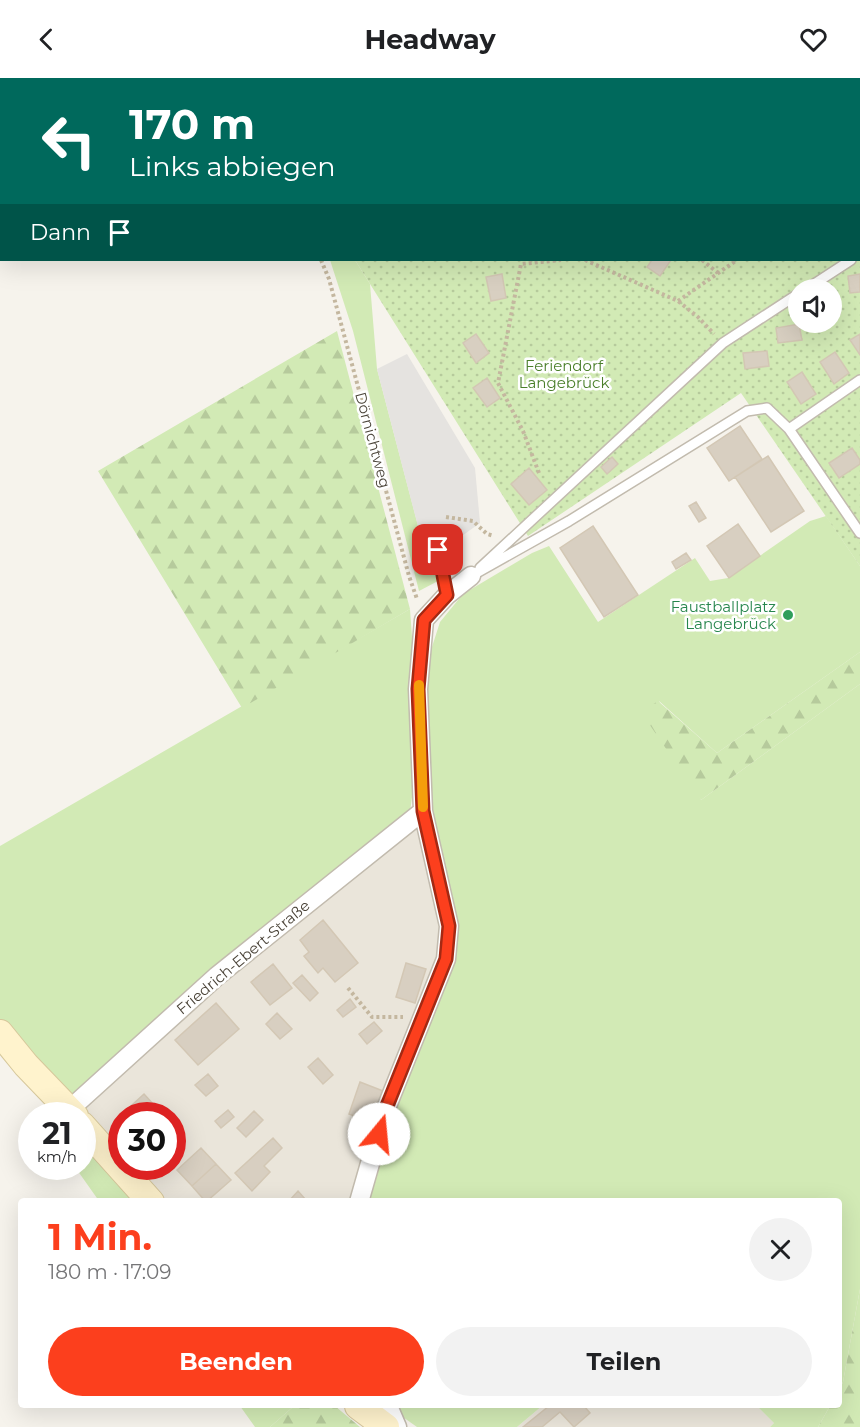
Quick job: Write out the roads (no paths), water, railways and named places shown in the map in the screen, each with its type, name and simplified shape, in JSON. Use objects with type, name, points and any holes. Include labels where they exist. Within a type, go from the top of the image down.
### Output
[{"type":"main road","points":[[0,1033],[61,1102]]},
{"type":"main road","points":[[96,1140],[147,1198]]},
{"type":"main road","points":[[361,1408],[386,1427]]},
{"type":"street","points":[[361,1198],[385,1111],[446,959],[449,926],[423,811],[418,689],[424,620],[447,595],[471,576]]},
{"type":"street","name":"Friedrich-Ebert-Straße","points":[[90,1102],[217,976],[423,811]]},
{"type":"street","points":[[389,1408],[397,1427]]},
{"type":"lane","points":[[822,279],[849,261]]},
{"type":"lane","points":[[471,576],[723,343],[788,301]]},
{"type":"lane","points":[[789,429],[860,380]]},
{"type":"lane","points":[[471,576],[569,521],[747,411],[766,408],[789,429],[860,533]]},
{"type":"lane","points":[[438,550],[447,595]]},
{"type":"place","name":"Faustballplatz Langebrück","points":[[788,615]]},
{"type":"park label","name":"Feriendorf Langebrück","points":[[564,374]]}]
